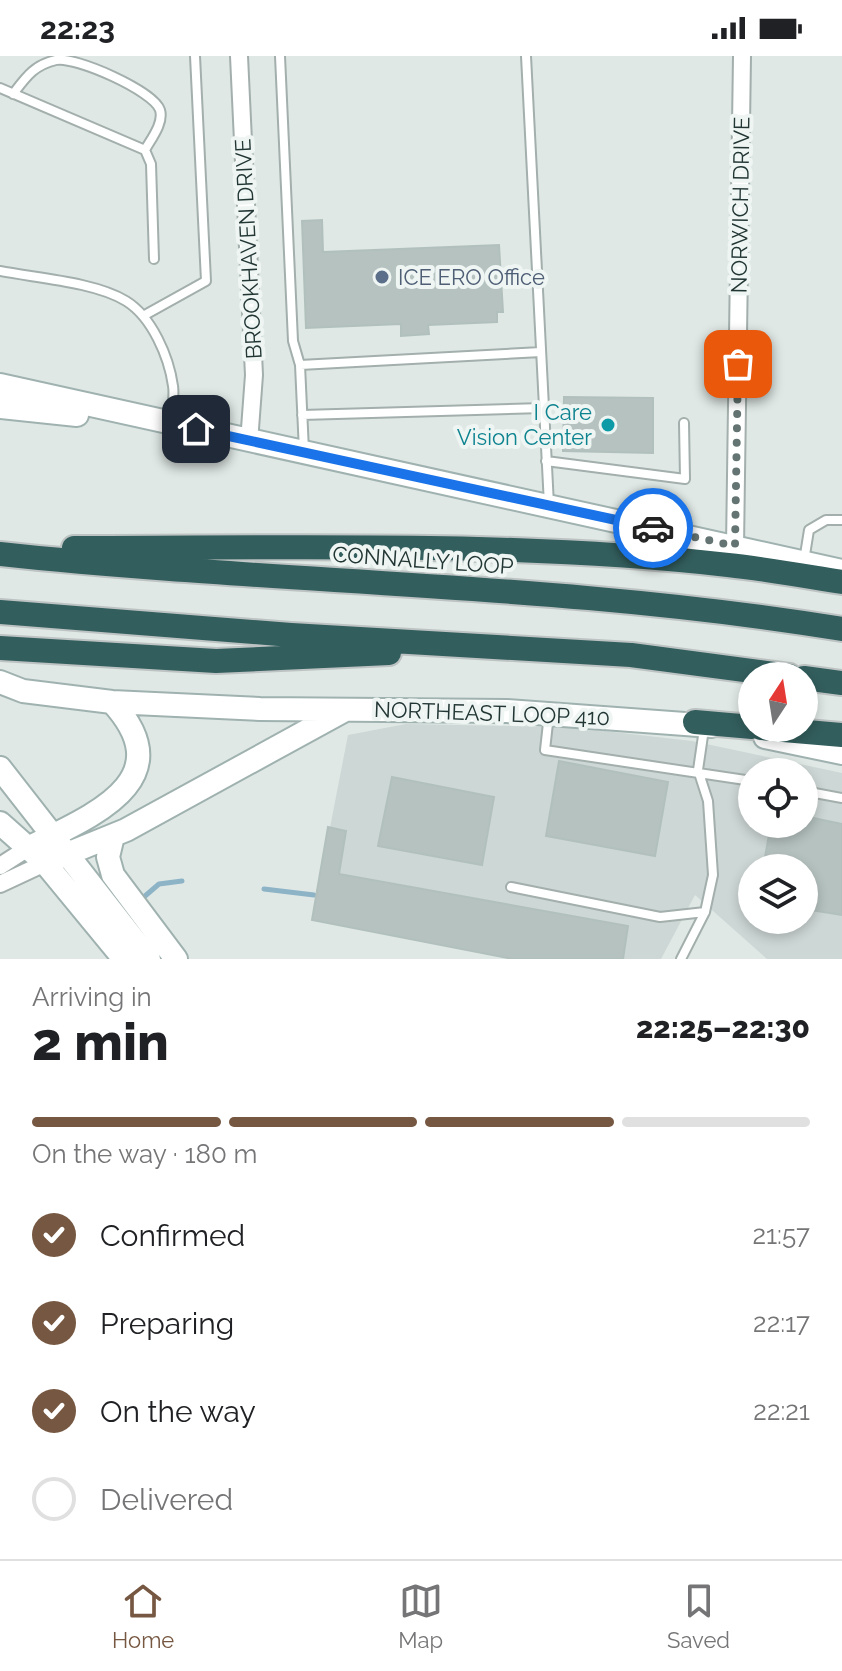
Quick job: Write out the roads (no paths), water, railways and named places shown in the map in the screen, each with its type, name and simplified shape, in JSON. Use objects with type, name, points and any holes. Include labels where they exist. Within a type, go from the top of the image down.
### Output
[{"type":"highway","points":[[0,548],[299,548],[540,554],[729,565],[842,582]]},
{"type":"highway","name":"CONNALLY LOOP","points":[[0,554],[166,570],[610,598],[842,629]]},
{"type":"highway","points":[[0,612],[631,655],[738,669]]},
{"type":"highway","points":[[0,648],[216,661],[500,647]]},
{"type":"highway","points":[[818,680],[842,683]]},
{"type":"highway","points":[[700,723],[738,726]]},
{"type":"highway","points":[[818,733],[842,735]]},
{"type":"main road","points":[[0,385],[842,571]]},
{"type":"main road","points":[[0,407],[170,423]]},
{"type":"main road","points":[[0,682],[23,691],[112,702],[350,708]]},
{"type":"main road","points":[[36,856],[53,836],[118,798],[133,782],[138,765],[136,734],[112,702]]},
{"type":"main road","name":"NORTHEAST LOOP 410","points":[[36,856],[67,855],[113,836],[350,708],[549,713],[700,723],[842,753]]},
{"type":"main road","points":[[0,768],[149,959]]},
{"type":"main road","points":[[0,823],[36,856],[124,959]]},
{"type":"main road","points":[[113,836],[108,857],[113,875],[176,959]]},
{"type":"street","name":"BROOKHAVEN DRIVE","points":[[239,56],[254,375],[249,442]]},
{"type":"street","name":"NORWICH DRIVE","points":[[735,546],[742,56]]},
{"type":"street","points":[[0,866],[36,856]]},
{"type":"street","points":[[0,884],[36,856]]},
{"type":"lane","points":[[143,316],[206,281],[195,56]]},
{"type":"lane","points":[[280,56],[293,341],[300,365],[304,453]]},
{"type":"lane","points":[[526,56],[549,506]]},
{"type":"lane","points":[[13,94],[34,67],[59,59],[80,62],[148,96],[159,106],[161,117],[145,150]]},
{"type":"lane","points":[[0,88],[145,150],[151,164],[154,259]]},
{"type":"lane","points":[[0,271],[95,290],[126,301],[143,316],[163,351],[173,383],[170,423]]},
{"type":"lane","points":[[300,365],[541,352]]},
{"type":"lane","points":[[302,415],[543,408]]},
{"type":"lane","points":[[546,461],[685,479],[684,423]]},
{"type":"lane","points":[[803,562],[809,530],[826,520],[842,520]]},
{"type":"lane","points":[[549,713],[545,750],[738,778]]},
{"type":"lane","points":[[681,959],[705,912],[713,875],[708,801],[698,770],[700,723]]},
{"type":"lane","points":[[818,794],[842,798]]},
{"type":"lane","points":[[511,887],[660,917],[705,912]]},
{"type":"waterway","points":[[145,896],[159,884],[182,881]]},
{"type":"waterway","points":[[264,889],[314,895]]},
{"type":"place","name":"ICE ERO Office","points":[[382,277]]},
{"type":"place","name":"I Care Vision Center","points":[[608,425]]}]
